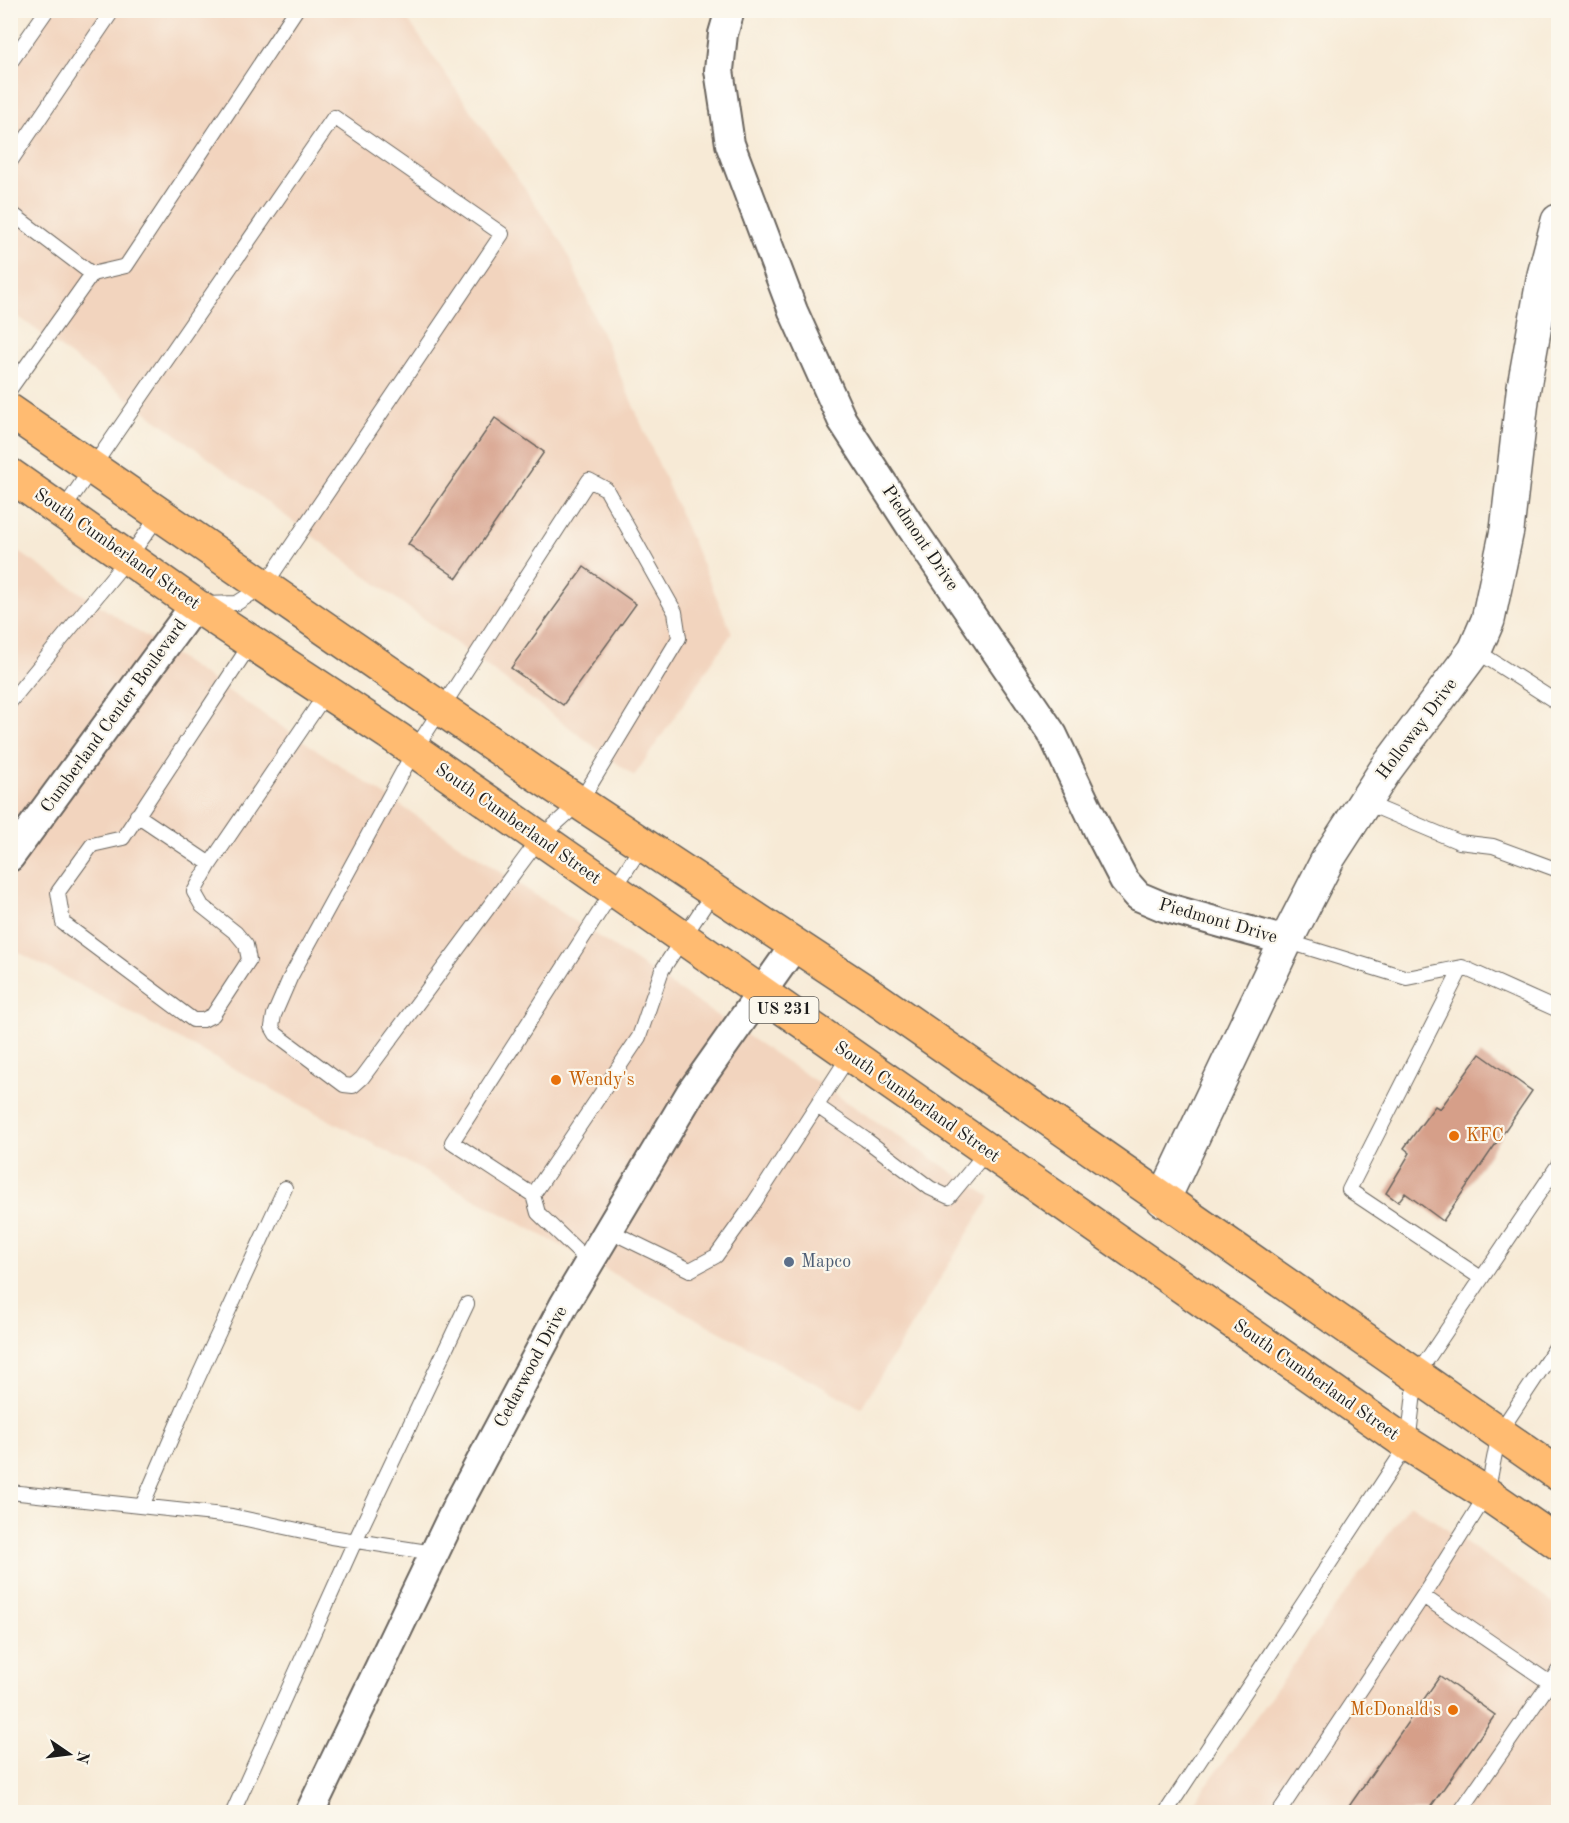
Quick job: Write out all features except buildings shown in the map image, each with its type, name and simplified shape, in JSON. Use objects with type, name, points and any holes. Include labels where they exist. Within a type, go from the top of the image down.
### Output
[{"type":"main road","points":[[10,411],[265,585],[441,709],[878,1000],[1558,1474]]},
{"type":"main road","name":"South Cumberland Street","points":[[10,475],[195,604],[540,838],[849,1056],[1408,1444],[1558,1543]]},
{"type":"street","name":"Piedmont Drive","points":[[730,10],[723,34],[719,70],[730,144],[793,311],[842,420],[911,527],[1053,735],[1124,880],[1138,896],[1164,908],[1286,941]]},
{"type":"street","name":"Holloway Drive","points":[[1163,1200],[1286,941],[1329,857],[1363,801],[1475,650],[1488,620],[1507,530],[1522,392],[1544,275],[1558,221]]},
{"type":"street","name":"Cumberland Center Boulevard","points":[[10,857],[195,604]]},
{"type":"street","name":"Cedarwood Drive","points":[[310,1812],[458,1504],[564,1305],[691,1092],[795,945]]},
{"type":"lane","points":[[10,63],[46,10]]},
{"type":"lane","points":[[10,162],[113,10]]},
{"type":"lane","points":[[10,389],[92,274],[126,266],[296,10]]},
{"type":"lane","points":[[63,510],[334,117],[502,234],[265,585],[237,603],[195,604]]},
{"type":"lane","points":[[10,212],[92,274]]},
{"type":"lane","points":[[589,480],[606,489],[675,612],[679,638],[580,802],[540,838],[362,1078],[353,1086],[344,1085],[276,1034],[272,1027],[274,1015],[290,978],[414,751],[589,480]]},
{"type":"lane","points":[[10,702],[129,557],[160,514]]},
{"type":"lane","points":[[252,642],[123,838],[92,845],[58,892],[63,923],[193,1020],[203,1020],[213,1015],[249,960],[246,945],[236,933],[202,906],[194,892],[210,864],[327,692]]},
{"type":"lane","points":[[1475,650],[1558,703]]},
{"type":"lane","points":[[1363,801],[1459,842],[1492,846],[1558,870]]},
{"type":"lane","points":[[137,815],[210,864]]},
{"type":"lane","points":[[589,1262],[538,1213],[533,1195],[452,1142],[643,844]]},
{"type":"lane","points":[[533,1195],[639,1037],[662,970],[714,891]]},
{"type":"lane","points":[[1286,941],[1407,978],[1462,967],[1558,1010]]},
{"type":"lane","points":[[1462,967],[1349,1190],[1481,1278]]},
{"type":"lane","points":[[609,1230],[690,1270],[716,1256],[754,1203],[849,1056]]},
{"type":"lane","points":[[818,1106],[930,1188],[949,1197],[987,1150]]},
{"type":"lane","points":[[1166,1812],[1408,1444],[1416,1376],[1558,1165]]},
{"type":"lane","points":[[142,1506],[285,1188]]},
{"type":"lane","points":[[233,1812],[355,1541],[467,1304]]},
{"type":"lane","points":[[1279,1812],[1423,1596],[1487,1494],[1499,1433],[1558,1344]]},
{"type":"lane","points":[[1546,1362],[1558,1370]]},
{"type":"lane","points":[[10,1492],[232,1516],[355,1541],[434,1553]]},
{"type":"lane","points":[[1423,1596],[1554,1677],[1460,1812]]},
{"type":"shaded area","points":[[46,11],[402,11],[564,246],[732,633],[634,776],[11,311],[10,57]]},
{"type":"shaded area","points":[[10,546],[990,1197],[861,1408],[11,948]]},
{"type":"shaded area","points":[[1410,1504],[1558,1606],[1558,1812],[1187,1812]]},
{"type":"place","name":"Wendy's","points":[[556,1080]]},
{"type":"place","name":"KFC","points":[[1454,1136]]},
{"type":"place","name":"Mapco","points":[[789,1262]]},
{"type":"place","name":"McDonald's","points":[[1453,1710]]}]
